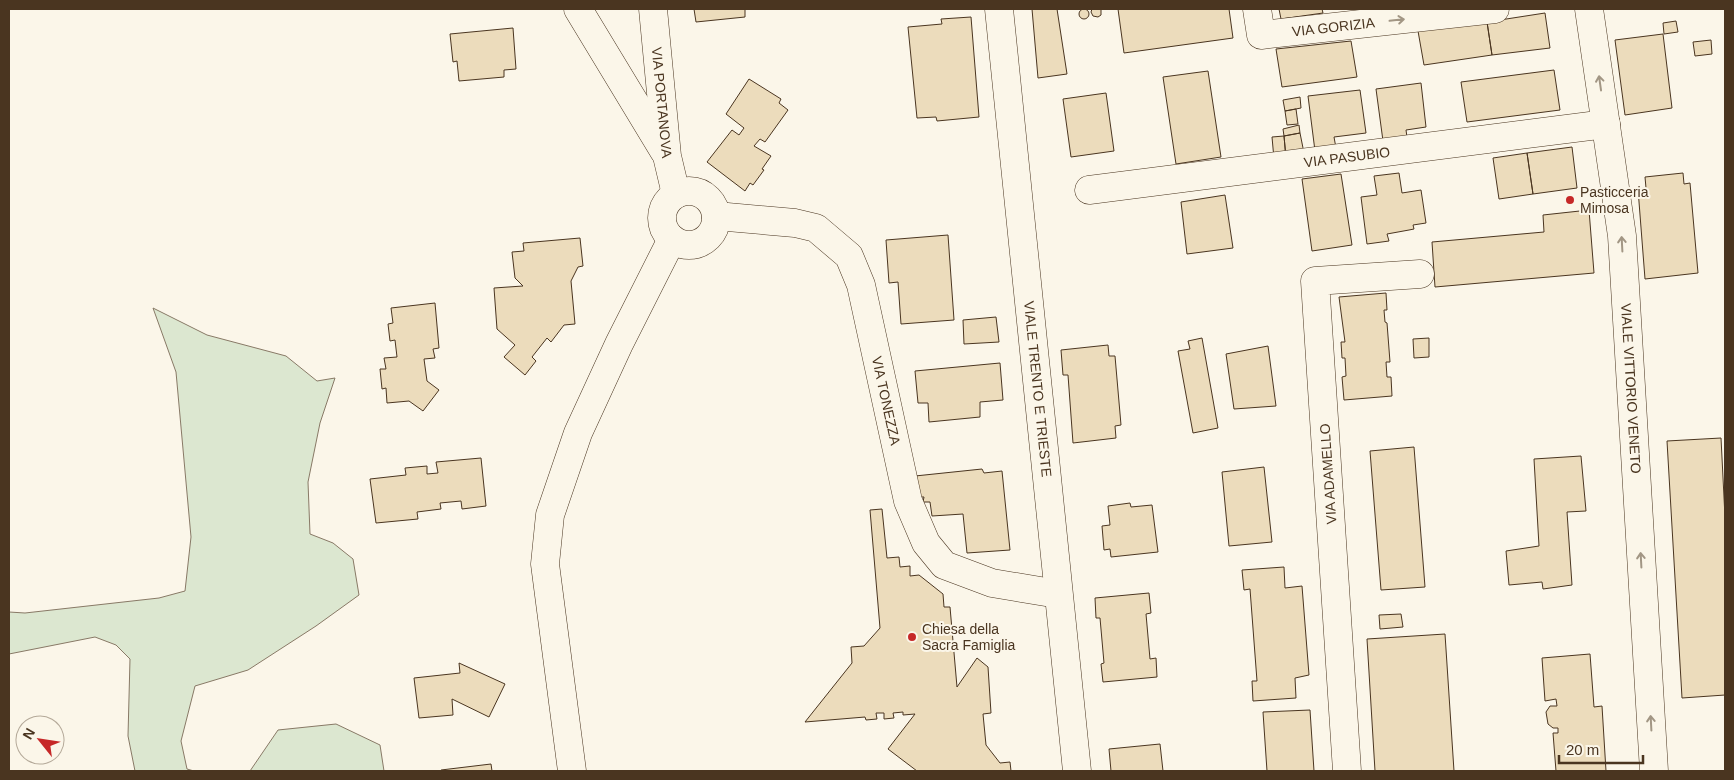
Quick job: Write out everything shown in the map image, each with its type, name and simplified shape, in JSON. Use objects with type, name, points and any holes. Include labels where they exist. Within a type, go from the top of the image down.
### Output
[{"type":"street","points":[[578,9],[667,156]]},
{"type":"street","name":"VIA PORTANOVA","points":[[653,9],[667,156],[676,194]]},
{"type":"street","name":"VIALE TRENTO E TRIESTE","points":[[999,9],[1077,771]]},
{"type":"street","name":"VIA GORIZIA","points":[[1258,9],[1261,35],[1495,9]]},
{"type":"street","name":"VIALE VITTORIO VENETO","points":[[1589,9],[1622,236],[1654,771]]},
{"type":"street","name":"VIA PASUBIO","points":[[1089,190],[1606,124]]},
{"type":"street","points":[[684,191],[702,194],[714,207],[716,216],[715,225],[711,233],[697,244],[680,244],[666,233],[662,225],[664,207],[676,194],[684,191]]},
{"type":"street","name":"VIA TONEZZA","points":[[716,216],[795,223],[816,228],[849,256],[861,284],[908,501],[926,543],[944,565],[992,583],[1058,594]]},
{"type":"street","points":[[572,771],[545,564],[550,515],[578,434],[619,344],[672,239]]},
{"type":"street","name":"VIA ADAMELLO","points":[[1348,771],[1316,281],[1420,274]]},
{"type":"green space","points":[[153,308],[207,335],[286,356],[317,381],[335,378],[320,423],[308,482],[310,534],[333,543],[353,559],[359,595],[316,626],[248,670],[195,686],[181,741],[187,769],[194,771],[135,771],[128,736],[130,659],[116,645],[95,637],[9,654],[9,612],[25,613],[159,598],[185,591],[191,537],[176,372]]},
{"type":"green space","points":[[336,724],[380,745],[384,771],[250,771],[278,730]]},
{"type":"building","points":[[694,9],[745,9],[745,17],[696,22]]},
{"type":"building","points":[[1032,9],[1057,9],[1067,74],[1038,78]]},
{"type":"building","points":[[1082,9],[1086,9],[1089,14],[1088,18],[1082,19],[1079,16],[1079,12]]},
{"type":"building","points":[[1092,9],[1101,9],[1101,15],[1098,17],[1093,16]]},
{"type":"building","points":[[1118,9],[1229,9],[1233,38],[1124,53]]},
{"type":"building","points":[[1279,9],[1322,9],[1323,13],[1281,19]]},
{"type":"building","points":[[1545,13],[1550,48],[1492,55],[1487,22]]},
{"type":"building","points":[[971,17],[979,117],[937,121],[936,117],[917,118],[908,27],[942,24],[941,19]]},
{"type":"building","points":[[1676,21],[1678,32],[1664,34],[1663,23]]},
{"type":"building","points":[[1487,22],[1492,55],[1424,65],[1418,31]]},
{"type":"building","points":[[513,28],[516,69],[504,70],[504,77],[459,81],[457,61],[453,62],[450,34]]},
{"type":"building","points":[[1663,34],[1672,108],[1625,115],[1615,40]]},
{"type":"building","points":[[1711,40],[1712,54],[1695,56],[1693,42]]},
{"type":"building","points":[[1351,41],[1357,77],[1282,87],[1276,49]]},
{"type":"building","points":[[1554,70],[1560,110],[1467,122],[1461,82]]},
{"type":"building","points":[[1208,71],[1221,157],[1176,164],[1163,77]]},
{"type":"building","points":[[749,79],[781,99],[779,103],[788,110],[765,142],[760,139],[754,146],[771,156],[753,185],[750,183],[745,191],[707,162],[732,130],[739,135],[744,128],[726,114]]},
{"type":"building","points":[[1421,83],[1426,127],[1406,130],[1407,137],[1383,141],[1376,89]]},
{"type":"building","points":[[1360,90],[1366,133],[1334,137],[1336,148],[1315,151],[1308,96]]},
{"type":"building","points":[[1106,93],[1114,151],[1071,157],[1063,99]]},
{"type":"building","points":[[1300,97],[1301,108],[1285,111],[1283,100]]},
{"type":"building","points":[[1296,109],[1298,124],[1287,125],[1285,111]]},
{"type":"building","points":[[1299,125],[1300,133],[1284,136],[1283,129]]},
{"type":"building","points":[[1300,133],[1304,153],[1286,158],[1284,136]]},
{"type":"building","points":[[1284,136],[1286,158],[1274,159],[1272,137]]},
{"type":"building","points":[[1572,147],[1577,188],[1533,194],[1527,153]]},
{"type":"building","points":[[1527,153],[1533,194],[1499,199],[1493,158]]},
{"type":"building","points":[[1399,173],[1402,193],[1421,190],[1426,223],[1413,225],[1414,229],[1387,234],[1389,241],[1367,244],[1361,197],[1377,195],[1374,176]]},
{"type":"building","points":[[1683,173],[1684,184],[1690,183],[1698,273],[1645,279],[1638,189],[1646,188],[1645,177]]},
{"type":"building","points":[[1341,174],[1352,245],[1312,251],[1302,179]]},
{"type":"building","points":[[1225,195],[1233,248],[1187,254],[1181,202]]},
{"type":"building","points":[[1589,210],[1594,273],[1435,287],[1432,242],[1544,232],[1543,215]]},
{"type":"building","points":[[948,235],[954,320],[901,324],[898,282],[889,283],[886,240]]},
{"type":"building","points":[[580,238],[583,266],[578,267],[571,281],[575,324],[564,325],[551,342],[547,338],[532,357],[536,361],[525,375],[504,357],[515,345],[497,329],[494,288],[523,286],[515,278],[512,252],[524,251],[523,243]]},
{"type":"building","points":[[1386,293],[1387,310],[1384,310],[1390,362],[1386,362],[1387,377],[1391,377],[1392,396],[1344,400],[1342,377],[1346,376],[1345,358],[1342,358],[1341,342],[1345,342],[1339,297]]},
{"type":"building","points":[[435,303],[439,348],[433,349],[435,358],[424,359],[427,381],[439,390],[423,411],[409,401],[387,403],[386,388],[382,389],[380,369],[386,369],[384,358],[397,357],[395,340],[390,341],[388,324],[393,323],[391,308]]},
{"type":"building","points":[[996,317],[999,342],[964,344],[963,320]]},
{"type":"building","points":[[1202,338],[1218,428],[1193,433],[1178,351],[1190,349],[1188,341]]},
{"type":"building","points":[[1429,338],[1429,357],[1414,358],[1413,339]]},
{"type":"building","points":[[1108,345],[1109,356],[1115,356],[1121,425],[1115,426],[1116,438],[1073,443],[1068,375],[1063,375],[1061,350]]},
{"type":"building","points":[[1268,346],[1276,406],[1234,409],[1226,354]]},
{"type":"building","points":[[1000,363],[1003,400],[980,402],[980,417],[929,422],[928,403],[918,403],[915,371]]},
{"type":"building","points":[[1721,438],[1725,517],[1725,695],[1682,698],[1667,441]]},
{"type":"building","points":[[1414,447],[1425,587],[1381,590],[1370,451]]},
{"type":"building","points":[[1581,456],[1586,511],[1567,512],[1572,585],[1543,589],[1542,582],[1509,585],[1506,551],[1539,546],[1534,459]]},
{"type":"building","points":[[481,458],[486,506],[462,509],[461,501],[440,503],[441,509],[417,512],[418,519],[376,523],[370,479],[406,475],[405,468],[427,466],[427,474],[438,473],[436,462]]},
{"type":"building","points":[[1264,467],[1272,542],[1229,546],[1222,472]]},
{"type":"building","points":[[982,469],[984,473],[1002,471],[1010,550],[967,553],[963,514],[932,516],[930,502],[923,502],[924,497],[918,497],[915,476]]},
{"type":"building","points":[[1130,503],[1131,507],[1152,505],[1158,552],[1111,557],[1110,549],[1104,550],[1102,526],[1110,525],[1108,506]]},
{"type":"building","name":"Chiesa della Sacra Famiglia","points":[[882,509],[887,558],[899,557],[900,567],[910,566],[910,576],[919,575],[943,594],[944,607],[950,607],[957,687],[977,658],[988,667],[991,713],[983,714],[986,745],[1000,763],[1010,762],[1011,771],[917,771],[888,749],[915,714],[903,715],[903,712],[893,713],[894,718],[884,719],[884,713],[876,713],[877,719],[866,720],[865,717],[805,722],[852,663],[851,647],[864,646],[880,628],[870,510]]},
{"type":"building","points":[[1284,567],[1285,588],[1302,586],[1309,675],[1295,678],[1296,698],[1253,701],[1252,681],[1257,681],[1250,589],[1244,590],[1242,570]]},
{"type":"building","points":[[1149,593],[1151,613],[1146,614],[1150,659],[1156,658],[1157,677],[1103,682],[1101,664],[1104,663],[1100,618],[1096,618],[1095,598]]},
{"type":"building","points":[[1401,614],[1403,627],[1380,629],[1379,615]]},
{"type":"building","points":[[1445,634],[1454,771],[1375,771],[1367,639]]},
{"type":"building","points":[[1590,654],[1594,707],[1602,706],[1606,771],[1556,771],[1553,733],[1558,733],[1558,728],[1553,728],[1548,724],[1546,712],[1550,706],[1557,706],[1556,699],[1545,701],[1542,658]]},
{"type":"building","points":[[459,663],[505,684],[489,717],[452,699],[453,715],[419,718],[414,678],[460,673]]},
{"type":"building","points":[[1310,710],[1314,771],[1267,771],[1263,712]]},
{"type":"building","points":[[1160,744],[1163,771],[1111,771],[1109,749]]},
{"type":"building","points":[[491,764],[492,771],[441,771],[441,770]]},
{"type":"place","name":"Pasticceria Mimosa","points":[[1570,200]]},
{"type":"place","name":"Chiesa della Sacra Famiglia","points":[[912,637]]}]
